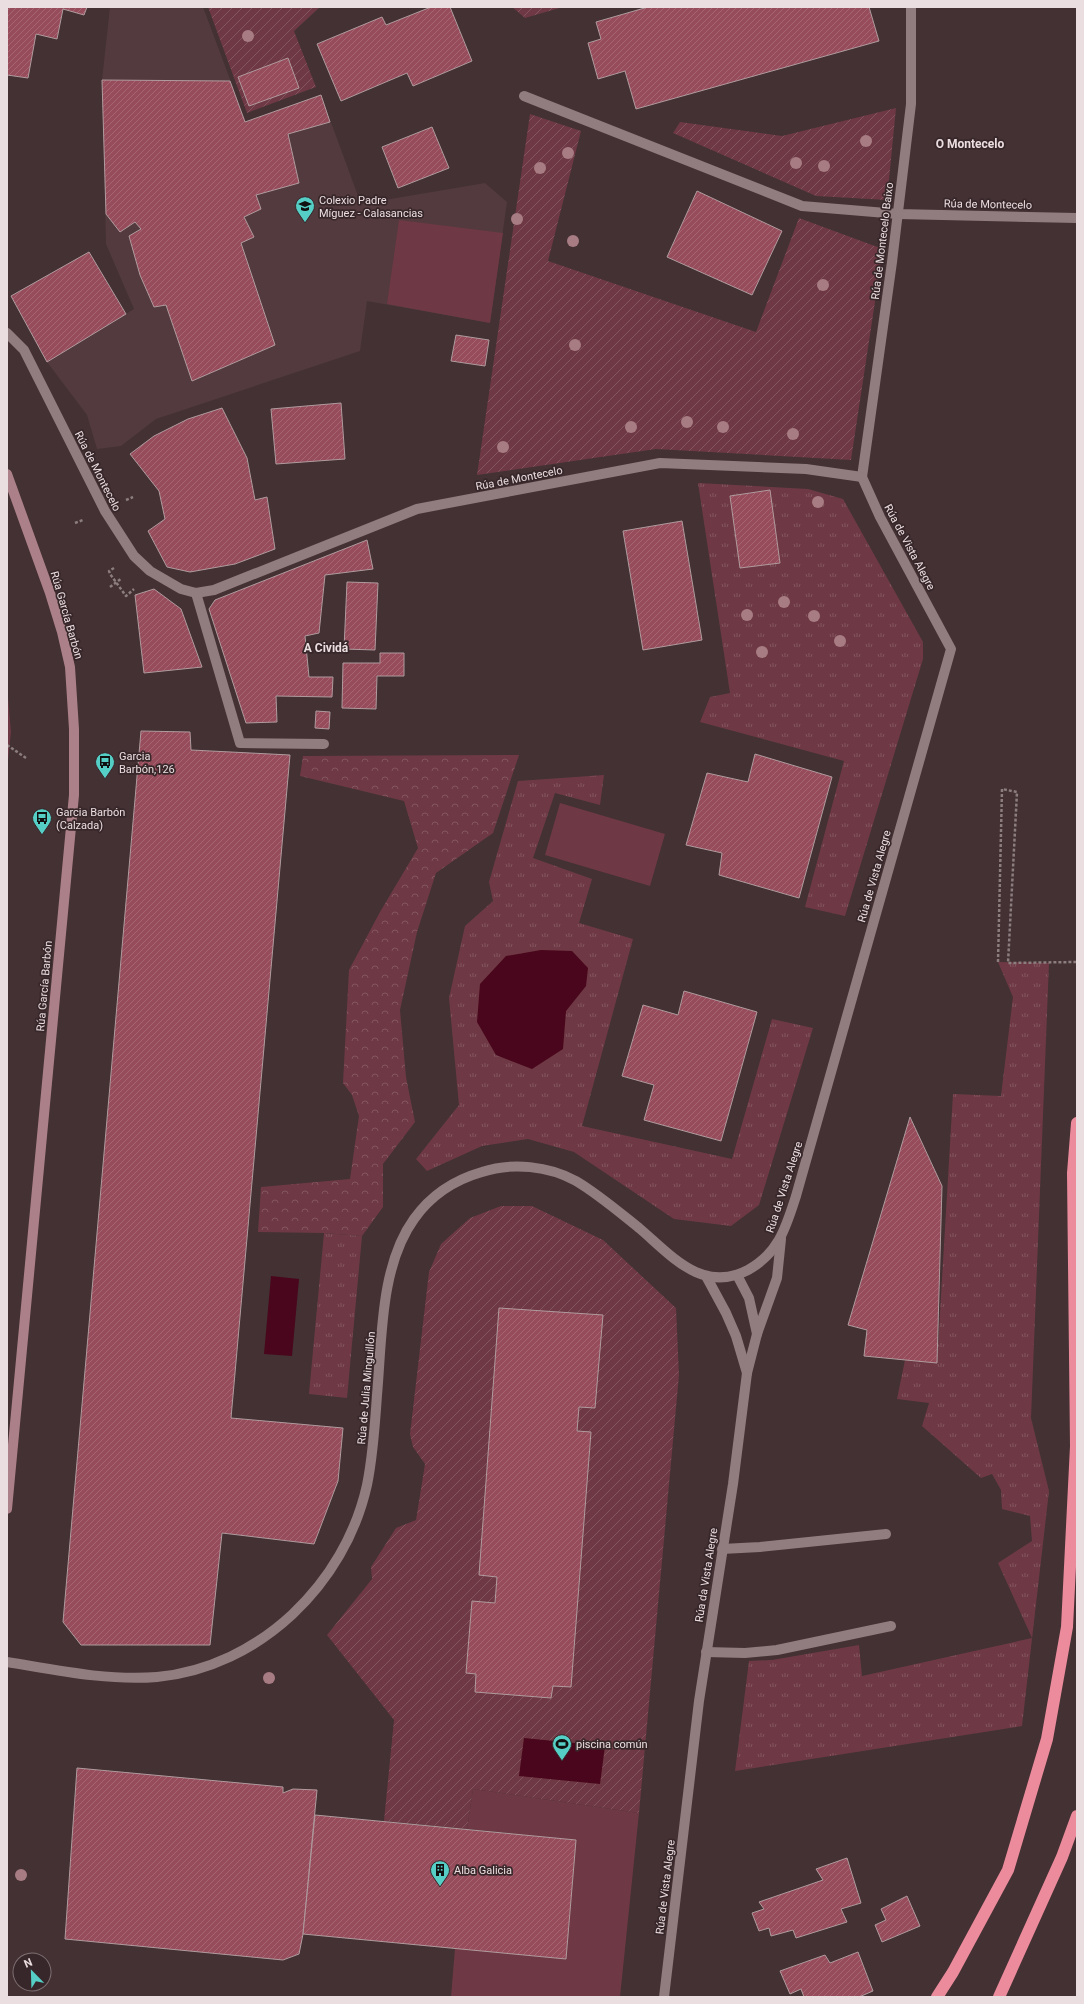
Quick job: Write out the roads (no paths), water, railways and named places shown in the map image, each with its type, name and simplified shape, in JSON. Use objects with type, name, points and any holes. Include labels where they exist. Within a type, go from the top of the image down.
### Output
[{"type":"highway","points":[[937,1997],[953,1972],[1008,1870],[1047,1740],[1067,1627],[1076,1446],[1073,1172],[1077,1124]]},
{"type":"highway","points":[[998,1997],[1062,1857],[1077,1816]]},
{"type":"main road","name":"Rúa García Barbón","points":[[7,474],[50,593],[62,632],[70,667],[74,729],[74,795],[7,1509]]},
{"type":"street","name":"Rúa de Montecelo Baixo","points":[[862,477],[898,214],[911,104],[911,7]]},
{"type":"street","name":"Rúa de Montecelo","points":[[524,96],[802,206],[898,214],[1077,218]]},
{"type":"street","name":"Rúa de Montecelo","points":[[7,333],[24,350],[105,511],[134,556],[150,572],[180,589],[196,593],[214,590],[417,509],[660,463],[806,470],[862,477]]},
{"type":"street","name":"Rúa de Vista Alegre","points":[[737,1276],[755,1266],[781,1239],[796,1196],[951,649],[880,517],[862,477]]},
{"type":"street","points":[[196,593],[240,743],[324,744]]},
{"type":"street","name":"Rúa de Julia Minguillón","points":[[7,1662],[119,1678],[157,1677],[184,1673],[213,1663],[263,1638],[288,1619],[312,1596],[331,1571],[345,1544],[359,1512],[366,1487],[372,1455],[385,1307],[390,1272],[399,1245],[413,1220],[433,1197],[461,1178],[490,1169],[518,1166],[548,1170],[574,1180],[640,1230],[667,1254],[687,1268],[706,1276],[723,1278],[737,1276]]},
{"type":"street","name":"Rúa da Vista Alegre","points":[[689,1780],[706,1652],[739,1445],[747,1373],[757,1334],[776,1278],[781,1239]]},
{"type":"street","name":"Rúa da Vista Alegre","points":[[706,1276],[731,1324],[747,1373]]},
{"type":"street","name":"Rúa da Vista Alegre","points":[[737,1276],[749,1298],[757,1334]]},
{"type":"street","points":[[722,1549],[760,1547],[886,1534]]},
{"type":"street","points":[[706,1652],[745,1653],[777,1650],[891,1626]]},
{"type":"street","name":"Rúa de Vista Alegre","points":[[664,1997],[689,1780]]},
{"type":"place","name":"Colexio Padre Míguez - Calasancias","points":[[305,223]]},
{"type":"place","name":"Garcia Barbón,126","points":[[105,779]]},
{"type":"place","name":"Garcia Barbón (Calzada)","points":[[42,835]]},
{"type":"place","name":"piscina común","points":[[562,1761]]},
{"type":"place","name":"Alba Galicia","points":[[440,1887]]},
{"type":"district","name":"O Montecelo","points":[[970,144]]},
{"type":"district","name":"A Cividá","points":[[326,648]]}]
